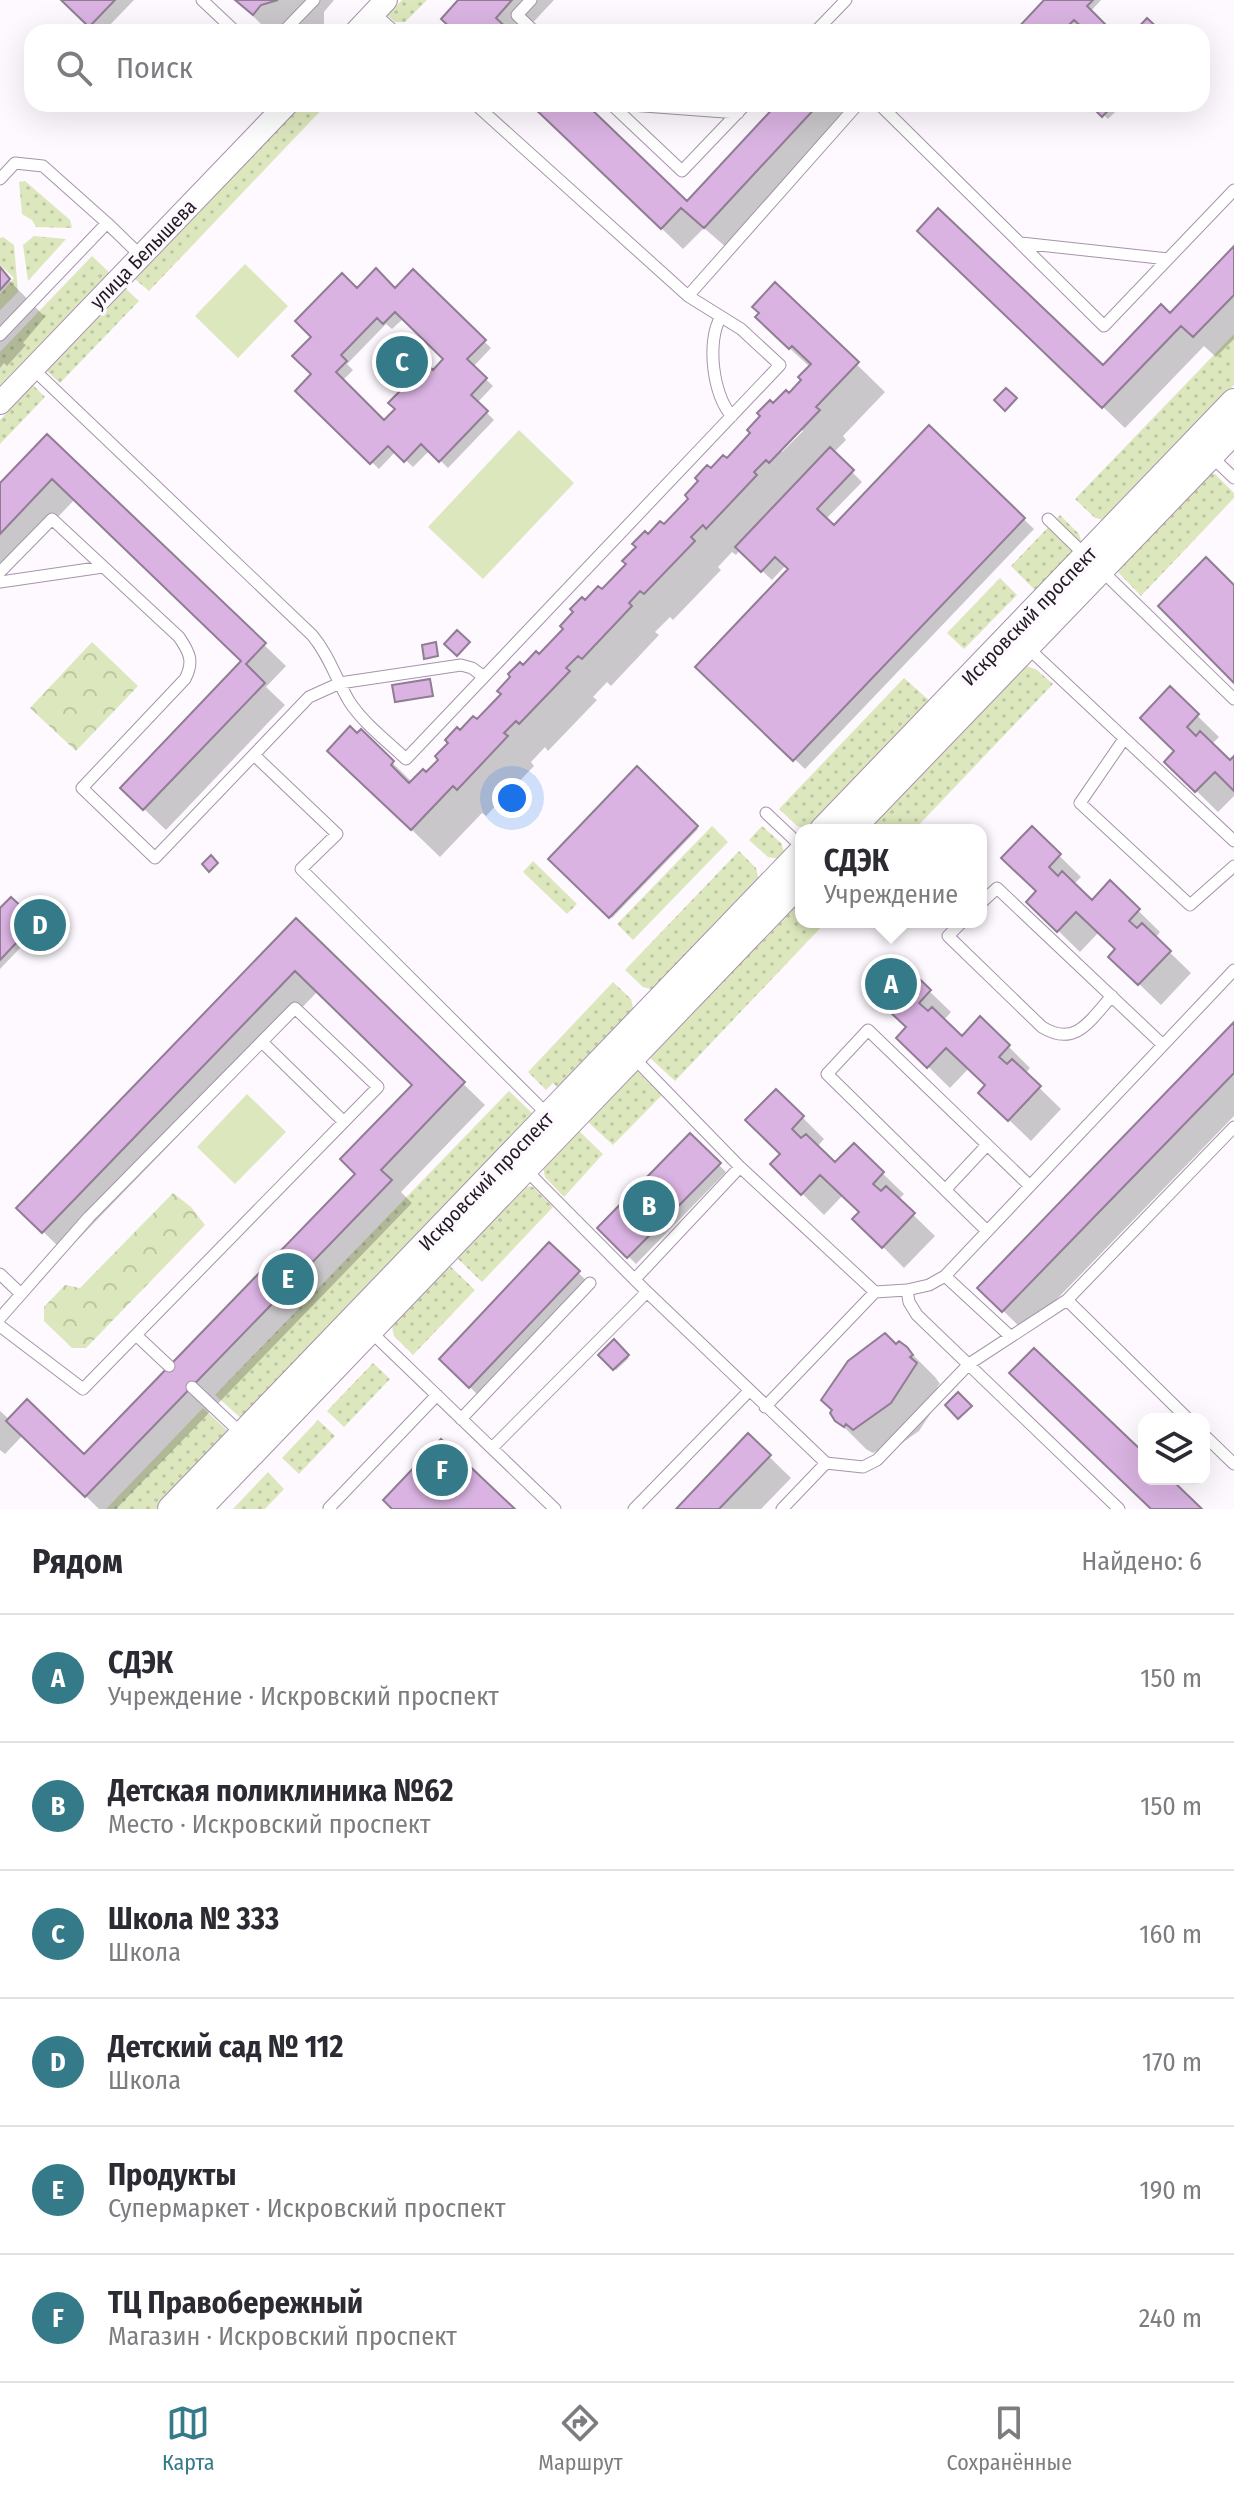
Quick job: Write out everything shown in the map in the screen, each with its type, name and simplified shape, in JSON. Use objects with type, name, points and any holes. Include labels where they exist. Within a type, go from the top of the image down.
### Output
[{"type":"street","points":[[363,24],[380,6]]},
{"type":"street","name":"улица Белышева","points":[[0,403],[279,112]]},
{"type":"street","name":"Искровский проспект","points":[[855,824],[1020,640],[1094,563],[1234,402]]},
{"type":"street","name":"Искровский проспект","points":[[1094,563],[1234,431]]},
{"type":"street","name":"Искровский проспект","points":[[829,824],[1020,640]]},
{"type":"street","name":"Искровский проспект","points":[[171,1509],[250,1441],[659,1014],[791,883]]},
{"type":"street","name":"Искровский проспект","points":[[518,1162],[549,1116],[625,1050]]},
{"type":"street","name":"Искровский проспект","points":[[198,1509],[250,1441]]},
{"type":"lane","points":[[202,0],[228,24]]},
{"type":"lane","points":[[291,24],[314,0]]},
{"type":"lane","points":[[527,24],[517,15],[531,0]]},
{"type":"lane","points":[[823,24],[846,0]]},
{"type":"lane","points":[[380,6],[390,24]]},
{"type":"lane","points":[[33,369],[312,635],[327,655],[360,715],[406,759],[780,365],[741,329],[688,296],[484,112]]},
{"type":"lane","points":[[622,112],[682,171],[738,112]]},
{"type":"lane","points":[[688,296],[851,112]]},
{"type":"lane","points":[[887,112],[1104,326],[1234,190]]},
{"type":"lane","points":[[0,179],[15,163],[43,166],[141,256]]},
{"type":"lane","points":[[0,335],[107,223]]},
{"type":"lane","points":[[1020,243],[1168,259]]},
{"type":"lane","points":[[721,317],[713,339],[718,397],[732,416]]},
{"type":"lane","points":[[1211,455],[1234,478]]},
{"type":"lane","points":[[0,572],[52,519],[179,637],[189,651],[191,667],[185,679],[82,788],[155,858],[309,697],[340,683],[461,665],[472,668],[484,677]]},
{"type":"lane","points":[[1048,519],[1234,699]]},
{"type":"lane","points":[[0,582],[103,567]]},
{"type":"lane","points":[[1020,640],[1234,841]]},
{"type":"lane","points":[[1124,739],[1080,803],[1190,905],[1234,866]]},
{"type":"lane","points":[[254,755],[337,834],[301,869],[549,1116]]},
{"type":"lane","points":[[766,813],[795,840]]},
{"type":"lane","points":[[987,897],[997,888],[1163,1045]]},
{"type":"lane","points":[[956,928],[948,936],[1042,1027],[1055,1034],[1068,1035],[1082,1030],[1112,996]]},
{"type":"lane","points":[[765,1407],[875,1292],[929,1285],[945,1276],[1234,970]]},
{"type":"lane","points":[[0,1318],[89,1217],[295,1008],[378,1087],[83,1389],[0,1326]]},
{"type":"lane","points":[[987,1231],[827,1074],[868,1030],[1030,1186]]},
{"type":"lane","points":[[262,1042],[344,1122]]},
{"type":"lane","points":[[625,1050],[740,1167],[875,1292]]},
{"type":"lane","points":[[518,1162],[647,1292],[826,1463],[863,1467],[877,1460],[969,1364],[1067,1300],[1234,1127]]},
{"type":"lane","points":[[945,1190],[987,1145]]},
{"type":"lane","points":[[635,1279],[740,1167]]},
{"type":"lane","points":[[0,1274],[21,1294]]},
{"type":"lane","points":[[945,1276],[1010,1336]]},
{"type":"lane","points":[[461,1419],[590,1283]]},
{"type":"lane","points":[[907,1290],[909,1302],[917,1315],[1119,1509]]},
{"type":"lane","points":[[492,1448],[647,1292]]},
{"type":"lane","points":[[1067,1300],[1182,1413]]},
{"type":"lane","points":[[362,1324],[555,1509]]},
{"type":"lane","points":[[136,1335],[169,1366]]},
{"type":"lane","points":[[192,1387],[250,1441]]},
{"type":"lane","points":[[634,1509],[749,1391]]},
{"type":"lane","points":[[329,1508],[437,1395]]},
{"type":"lane","points":[[1210,1441],[1234,1464]]},
{"type":"lane","points":[[782,1509],[826,1463]]},
{"type":"green space","points":[[402,0],[427,0],[405,22],[395,22],[387,15]]},
{"type":"green space","points":[[294,112],[319,112],[149,291],[135,279]]},
{"type":"green space","points":[[25,181],[70,220],[72,228],[36,227],[32,220],[22,214],[19,182]]},
{"type":"green space","points":[[34,236],[66,239],[28,281],[23,245]]},
{"type":"green space","points":[[0,238],[14,245],[18,292],[0,310],[0,294],[14,278],[0,265]]},
{"type":"green space","points":[[92,256],[110,273],[0,388],[0,352]]},
{"type":"green space","points":[[245,264],[288,306],[238,358],[195,316]]},
{"type":"green space","points":[[126,289],[139,301],[60,383],[47,371]]},
{"type":"green space","points":[[1234,334],[1234,385],[1104,520],[1095,518],[1075,499]]},
{"type":"green space","points":[[33,385],[45,397],[0,444],[0,420]]},
{"type":"green space","points":[[519,430],[574,483],[483,579],[428,527]]},
{"type":"green space","points":[[1210,474],[1215,474],[1234,493],[1234,498],[1141,596],[1116,570]]},
{"type":"green space","points":[[1060,515],[1079,534],[1082,544],[1036,591],[1011,566]]},
{"type":"green space","points":[[1000,578],[1017,595],[964,649],[947,633]]},
{"type":"green space","points":[[92,642],[138,686],[76,751],[30,708]]},
{"type":"green space","points":[[1027,666],[1037,670],[1053,684],[920,824],[872,824]]},
{"type":"green space","points":[[904,678],[931,702],[813,824],[795,824],[779,809]]},
{"type":"green space","points":[[712,826],[728,842],[633,940],[617,924]]},
{"type":"green space","points":[[762,826],[781,843],[785,854],[780,859],[768,857],[749,840]]},
{"type":"green space","points":[[739,851],[756,868],[759,881],[654,990],[643,987],[625,970]]},
{"type":"green space","points":[[533,861],[577,904],[567,914],[523,872]]},
{"type":"green space","points":[[795,904],[795,928],[820,928],[675,1081],[649,1057]]},
{"type":"green space","points":[[613,982],[631,999],[634,1011],[559,1089],[553,1083],[546,1090],[528,1072]]},
{"type":"green space","points":[[636,1070],[662,1095],[613,1145],[587,1121]]},
{"type":"green space","points":[[509,1091],[535,1116],[242,1419],[215,1395]]},
{"type":"green space","points":[[247,1094],[286,1132],[235,1184],[197,1147]]},
{"type":"green space","points":[[578,1130],[603,1154],[564,1197],[545,1177],[543,1167]]},
{"type":"green space","points":[[525,1186],[533,1187],[553,1207],[482,1282],[456,1257]]},
{"type":"green space","points":[[173,1193],[191,1207],[205,1225],[86,1348],[72,1348],[44,1321],[44,1307],[65,1285],[80,1288]]},
{"type":"green space","points":[[449,1265],[475,1290],[413,1355],[394,1336],[392,1327]]},
{"type":"green space","points":[[373,1363],[390,1379],[344,1427],[327,1411]]},
{"type":"green space","points":[[203,1408],[229,1432],[156,1509],[106,1509]]},
{"type":"green space","points":[[318,1420],[335,1436],[299,1474],[282,1458]]},
{"type":"green space","points":[[268,1472],[284,1489],[265,1509],[233,1509]]},
{"type":"building","points":[[61,0],[115,0],[92,24],[86,24]]},
{"type":"building","points":[[235,0],[278,0],[261,5],[253,15]]},
{"type":"building","points":[[458,0],[512,0],[496,18],[502,24],[446,24],[441,19]]},
{"type":"building","points":[[1044,0],[1093,0],[1087,6],[1105,24],[1078,24],[1074,20],[1070,24],[1022,24]]},
{"type":"building","points":[[538,112],[594,112],[687,201],[770,112],[812,112],[704,228],[681,208],[661,229]]},
{"type":"building","points":[[938,208],[1103,365],[1161,304],[1170,313],[1234,246],[1234,295],[1193,337],[1181,326],[1102,408],[917,231]]},
{"type":"building","points":[[0,267],[10,279],[0,290]]},
{"type":"building","points":[[376,268],[395,288],[413,269],[486,340],[467,359],[487,378],[471,395],[488,411],[439,462],[421,444],[404,462],[388,446],[370,464],[295,391],[311,374],[292,356],[311,337],[295,321],[342,273],[357,288]],"holes":[[[395,312],[443,359],[433,370],[427,364],[388,403],[395,409],[384,420],[336,372],[347,361],[341,355],[377,318],[383,324]]]},
{"type":"building","points":[[775,282],[859,362],[816,407],[820,410],[769,463],[766,460],[754,472],[757,475],[706,529],[703,525],[691,537],[695,541],[644,594],[640,591],[629,603],[632,606],[582,659],[578,656],[566,668],[570,671],[519,724],[516,721],[504,733],[508,736],[457,790],[453,786],[411,830],[327,751],[350,726],[357,733],[361,729],[394,761],[391,765],[409,783],[438,760],[435,756],[448,743],[445,740],[457,727],[460,730],[473,716],[477,719],[501,694],[497,691],[520,662],[523,665],[536,651],[539,654],[563,629],[560,626],[573,612],[570,609],[582,597],[585,600],[598,586],[602,589],[626,564],[622,561],[636,547],[632,544],[645,531],[648,534],[660,521],[664,524],[688,499],[685,495],[698,481],[695,478],[707,465],[711,468],[723,455],[727,458],[750,433],[747,430],[760,416],[757,413],[786,390],[789,393],[801,380],[798,377],[811,364],[792,346],[789,349],[755,317],[759,313],[752,307]]},
{"type":"building","points":[[1006,388],[1017,398],[1005,411],[994,400]]},
{"type":"building","points":[[929,425],[1025,518],[793,761],[695,667],[788,569],[775,557],[761,572],[735,547],[830,447],[854,470],[817,509],[834,525]]},
{"type":"building","points":[[47,434],[266,643],[246,664],[265,683],[143,810],[120,788],[241,661],[52,479],[0,534],[0,483]]},
{"type":"building","points":[[1206,557],[1234,585],[1234,683],[1158,606]]},
{"type":"building","points":[[457,630],[470,642],[457,656],[444,644]]},
{"type":"building","points":[[436,642],[438,656],[424,659],[422,645]]},
{"type":"building","points":[[430,679],[433,696],[395,702],[392,685]]},
{"type":"building","points":[[1170,686],[1199,714],[1187,727],[1196,736],[1200,731],[1230,760],[1234,756],[1234,791],[1215,772],[1195,792],[1164,762],[1174,751],[1140,718]]},
{"type":"building","points":[[637,766],[698,826],[609,918],[548,859]]},
{"type":"building","points":[[1032,826],[1061,854],[1049,867],[1058,876],[1062,871],[1092,900],[1110,880],[1140,909],[1129,921],[1137,928],[1142,923],[1171,951],[1138,985],[1108,957],[1115,949],[1076,912],[1057,932],[1026,902],[1036,891],[1001,858]]},
{"type":"building","points":[[211,855],[218,863],[209,872],[202,864]]},
{"type":"building","points":[[11,897],[37,921],[0,960],[0,908]]},
{"type":"building","points":[[296,918],[465,1082],[381,1170],[392,1180],[85,1497],[6,1421],[27,1399],[84,1454],[355,1174],[340,1159],[412,1085],[295,971],[42,1233],[16,1208]]},
{"type":"building","points":[[902,962],[931,990],[919,1003],[928,1011],[932,1007],[962,1036],[980,1016],[1010,1045],[999,1057],[1007,1064],[1012,1059],[1041,1086],[1008,1121],[978,1093],[985,1085],[946,1048],[927,1068],[896,1038],[906,1027],[871,994]]},
{"type":"building","points":[[1234,1022],[1234,1073],[1002,1312],[977,1288]]},
{"type":"building","points":[[776,1089],[804,1116],[792,1129],[801,1138],[806,1134],[835,1162],[854,1143],[884,1172],[873,1184],[881,1191],[886,1186],[915,1213],[882,1248],[852,1219],[859,1212],[820,1175],[801,1195],[770,1164],[780,1154],[745,1120]]},
{"type":"building","points":[[690,1133],[721,1163],[627,1258],[597,1228]]},
{"type":"building","points":[[549,1242],[580,1271],[469,1388],[439,1359]]},
{"type":"building","points":[[885,1333],[896,1344],[899,1341],[907,1347],[913,1355],[910,1357],[917,1363],[891,1403],[853,1430],[846,1424],[844,1427],[835,1421],[830,1413],[832,1410],[821,1400],[848,1361]]},
{"type":"building","points":[[614,1339],[629,1355],[613,1370],[598,1355]]},
{"type":"building","points":[[1034,1348],[1138,1447],[1138,1485],[1177,1485],[1202,1509],[1151,1509],[1009,1373]]},
{"type":"building","points":[[958,1392],[972,1406],[958,1419],[945,1405]]},
{"type":"building","points":[[748,1433],[771,1455],[719,1509],[676,1509]]},
{"type":"building","points":[[441,1439],[515,1509],[392,1509],[383,1500]]},
{"type":"place","name":"Школа № 333","points":[[402,362]]},
{"type":"place","name":"Детский сад № 112","points":[[40,925]]},
{"type":"place","name":"СДЭК","points":[[891,984]]},
{"type":"place","name":"Детская поликлиника №62","points":[[649,1206]]},
{"type":"place","name":"Продукты","points":[[288,1279]]},
{"type":"place","name":"ТЦ Правобережный","points":[[442,1470]]}]
